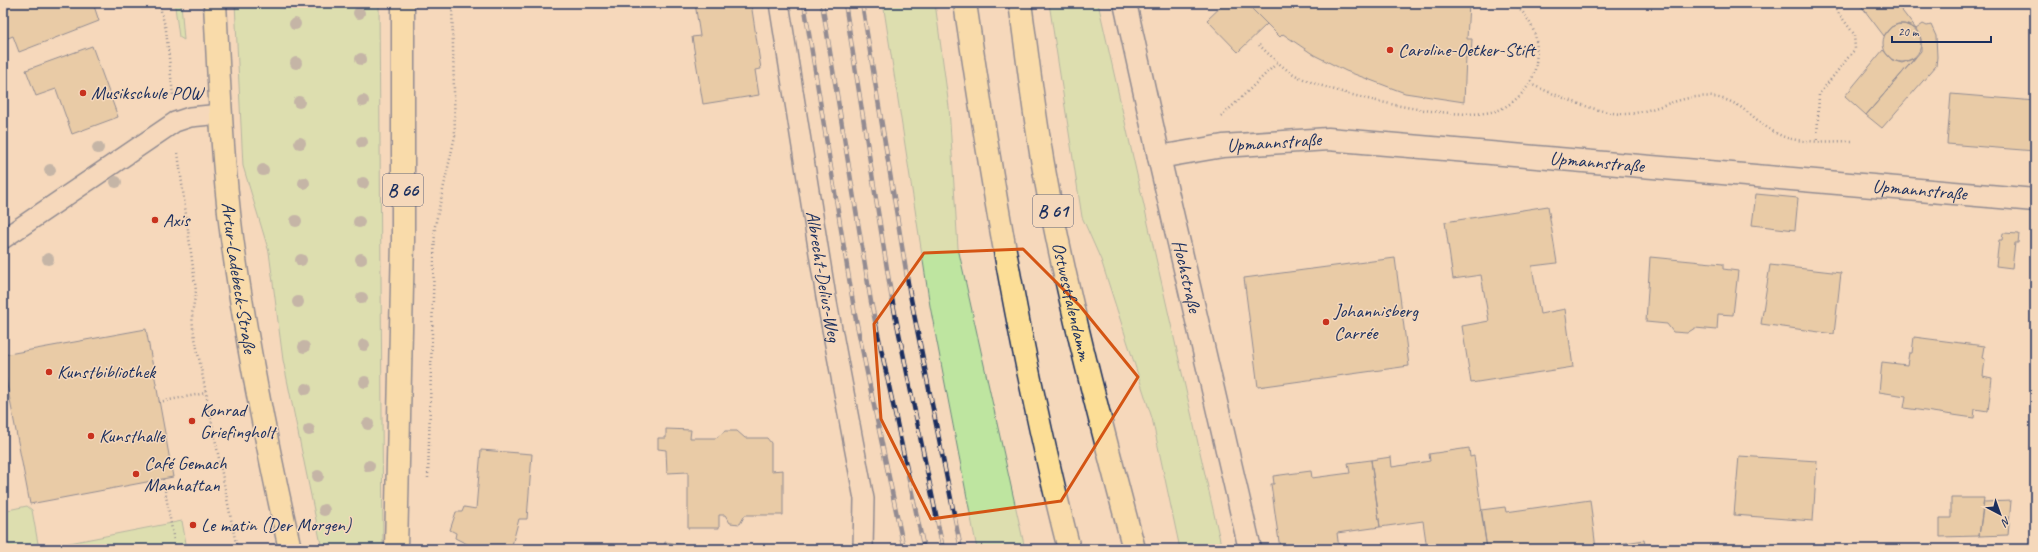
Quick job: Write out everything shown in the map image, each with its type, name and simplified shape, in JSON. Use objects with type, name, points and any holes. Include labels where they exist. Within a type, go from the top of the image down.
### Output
[{"type":"main road","points":[[201,3],[217,37]]},
{"type":"main road","name":"Artur-Ladebeck-Straße","points":[[215,3],[221,114],[232,237],[245,327],[290,549]]},
{"type":"main road","name":"B 66","points":[[396,549],[403,240],[403,3]]},
{"type":"main road","points":[[965,3],[990,170],[1016,314],[1046,459],[1069,549]]},
{"type":"main road","name":"Ostwestfalendamm","points":[[1020,3],[1044,170],[1086,365],[1134,549]]},
{"type":"street","name":"Hochstraße","points":[[1125,3],[1159,157],[1250,549]]},
{"type":"street","name":"Upmannstraße","points":[[1159,157],[1236,144],[1328,139],[2035,200]]},
{"type":"lane","name":"Albrecht-Delius-Weg","points":[[779,3],[826,297],[864,499],[863,549]]},
{"type":"lane","points":[[3,238],[175,122],[190,117],[221,114]]},
{"type":"path","points":[[159,3],[166,30],[175,122],[196,291],[192,314],[193,328],[237,549]]},
{"type":"path","points":[[428,481],[435,226],[455,136],[452,3]]},
{"type":"path","points":[[1259,45],[1277,63],[1297,76],[1363,99],[1445,112],[1479,114],[1500,109],[1517,98],[1530,84],[1536,70],[1538,51],[1534,29],[1516,3]]},
{"type":"path","points":[[1806,3],[1811,7],[1821,3]]},
{"type":"path","points":[[1816,140],[1819,94],[1855,49],[1854,34],[1831,3]]},
{"type":"path","points":[[1218,120],[1277,63]]},
{"type":"path","points":[[1530,84],[1569,100],[1610,112],[1624,114],[1703,95],[1724,99],[1746,110],[1782,136],[1793,139],[1854,141]]},
{"type":"path","points":[[159,402],[206,393]]},
{"type":"path","points":[[163,479],[174,541]]},
{"type":"highlighted area","points":[[1023,249],[1080,306],[1138,377],[1061,501],[931,519],[881,419],[874,324],[924,253]]},
{"type":"green space","points":[[172,3],[181,3],[184,40],[179,37],[175,7]]},
{"type":"green space","points":[[235,3],[379,3],[383,549],[322,549],[283,360],[269,252],[243,166]]},
{"type":"green space","points":[[883,3],[935,3],[949,107],[958,248],[1025,549],[977,549],[930,306]]},
{"type":"green space","points":[[1049,3],[1098,3],[1222,549],[1180,549],[1152,418],[1101,260],[1082,217]]},
{"type":"green space","points":[[27,506],[32,510],[39,549],[3,549],[3,511]]},
{"type":"green space","points":[[182,521],[187,549],[39,549]]},
{"type":"building","points":[[3,3],[93,3],[99,21],[19,52],[13,36],[3,40]]},
{"type":"building","points":[[695,3],[751,3],[761,69],[755,70],[759,95],[703,104],[692,37],[700,36]]},
{"type":"building","points":[[1225,3],[1246,3],[1267,24],[1238,52],[1207,20]]},
{"type":"building","name":"Caroline-Oetker-Stift","points":[[1246,3],[1469,3],[1467,39],[1472,39],[1471,58],[1466,57],[1464,102],[1405,93],[1346,71],[1314,55],[1283,34],[1280,37]]},
{"type":"building","points":[[1859,3],[1896,3],[1916,29],[1904,24],[1898,24],[1891,27],[1884,36]]},
{"type":"building","points":[[1898,24],[1906,24],[1916,29],[1920,36],[1920,50],[1916,57],[1906,62],[1898,62],[1888,57],[1886,54],[1883,47],[1883,39],[1888,29],[1891,27]]},
{"type":"building","points":[[1923,24],[1927,26],[1931,25],[1936,36],[1936,66],[1882,128],[1866,115],[1921,51],[1921,39],[1916,29]]},
{"type":"building","name":"Musikschule POW","points":[[92,46],[118,117],[72,134],[56,89],[36,96],[26,70]]},
{"type":"building","points":[[1883,50],[1892,60],[1902,63],[1916,57],[1866,115],[1845,96]]},
{"type":"building","points":[[1951,94],[2035,101],[2035,151],[1947,144]]},
{"type":"building","points":[[1756,194],[1798,198],[1795,230],[1752,225]]},
{"type":"building","name":"Johannisberg Carrée","points":[[1548,206],[1557,263],[1532,266],[1540,314],[1565,309],[1573,367],[1471,383],[1462,326],[1489,321],[1481,275],[1453,279],[1445,222]]},
{"type":"building","points":[[2003,233],[2019,234],[2018,243],[2015,243],[2012,268],[1996,266],[1999,240],[2002,240]]},
{"type":"building","points":[[1650,257],[1723,264],[1723,269],[1738,271],[1733,315],[1718,314],[1717,330],[1695,328],[1687,333],[1673,332],[1667,324],[1646,322]]},
{"type":"building","name":"Johannisberg Carrée","points":[[1395,258],[1409,366],[1258,387],[1244,278]]},
{"type":"building","points":[[1770,265],[1841,273],[1834,334],[1761,324]]},
{"type":"building","name":"Kunsthalle","points":[[146,329],[173,477],[30,504],[3,364],[3,355]]},
{"type":"building","points":[[1914,337],[1984,346],[1982,358],[1985,359],[1983,376],[1992,378],[1988,411],[1975,409],[1974,418],[1904,408],[1906,396],[1879,392],[1882,362],[1907,365],[1909,353],[1912,353]]},
{"type":"building","points":[[666,429],[691,430],[690,438],[716,438],[725,431],[737,431],[745,438],[767,438],[771,443],[771,471],[783,470],[783,515],[745,515],[740,524],[730,523],[725,515],[719,515],[719,528],[688,528],[688,472],[667,473],[666,450],[658,449],[658,438],[666,438]]},
{"type":"building","points":[[1469,448],[1470,457],[1474,456],[1487,549],[1427,549],[1423,521],[1380,527],[1371,460],[1391,457],[1392,467],[1430,461],[1429,454]]},
{"type":"building","points":[[481,450],[532,454],[527,519],[519,519],[511,549],[470,549],[471,546],[455,538],[456,533],[450,530],[456,512],[462,512],[464,507],[476,509]]},
{"type":"building","points":[[1739,456],[1817,461],[1813,521],[1734,515]]},
{"type":"building","points":[[1371,460],[1380,527],[1337,533],[1339,549],[1280,549],[1271,484],[1274,484],[1273,476],[1311,471],[1312,478],[1350,473],[1348,463]]},
{"type":"building","points":[[1951,498],[1984,498],[1979,536],[1940,537],[1940,518],[1951,518]]},
{"type":"building","points":[[1590,500],[1596,549],[1487,549],[1481,510],[1505,507],[1506,512]]},
{"type":"building","points":[[2011,501],[2008,535],[1979,536],[1984,502]]},
{"type":"building","points":[[1644,540],[1646,549],[1607,549],[1607,546]]},
{"type":"building","points":[[665,542],[713,549],[664,549]]},
{"type":"railway","points":[[804,3],[855,315],[904,549]]},
{"type":"railway","points":[[822,3],[871,302],[924,549]]},
{"type":"railway","points":[[845,3],[891,294],[943,549]]},
{"type":"railway","points":[[862,3],[909,289],[961,549]]},
{"type":"place","name":"Caroline-Oetker-Stift","points":[[1390,50]]},
{"type":"place","name":"Musikschule POW","points":[[83,93]]},
{"type":"place","name":"Axis","points":[[155,220]]},
{"type":"place","name":"Johannisberg Carrée","points":[[1326,322]]},
{"type":"place","name":"Kunstbibliothek","points":[[49,372]]},
{"type":"place","name":"Konrad Griefingholt","points":[[192,421]]},
{"type":"place","name":"Kunsthalle","points":[[91,436]]},
{"type":"place","name":"Café Gemach Manhattan","points":[[136,474]]},
{"type":"place","name":"Le matin (Der Morgen)","points":[[193,525]]}]
